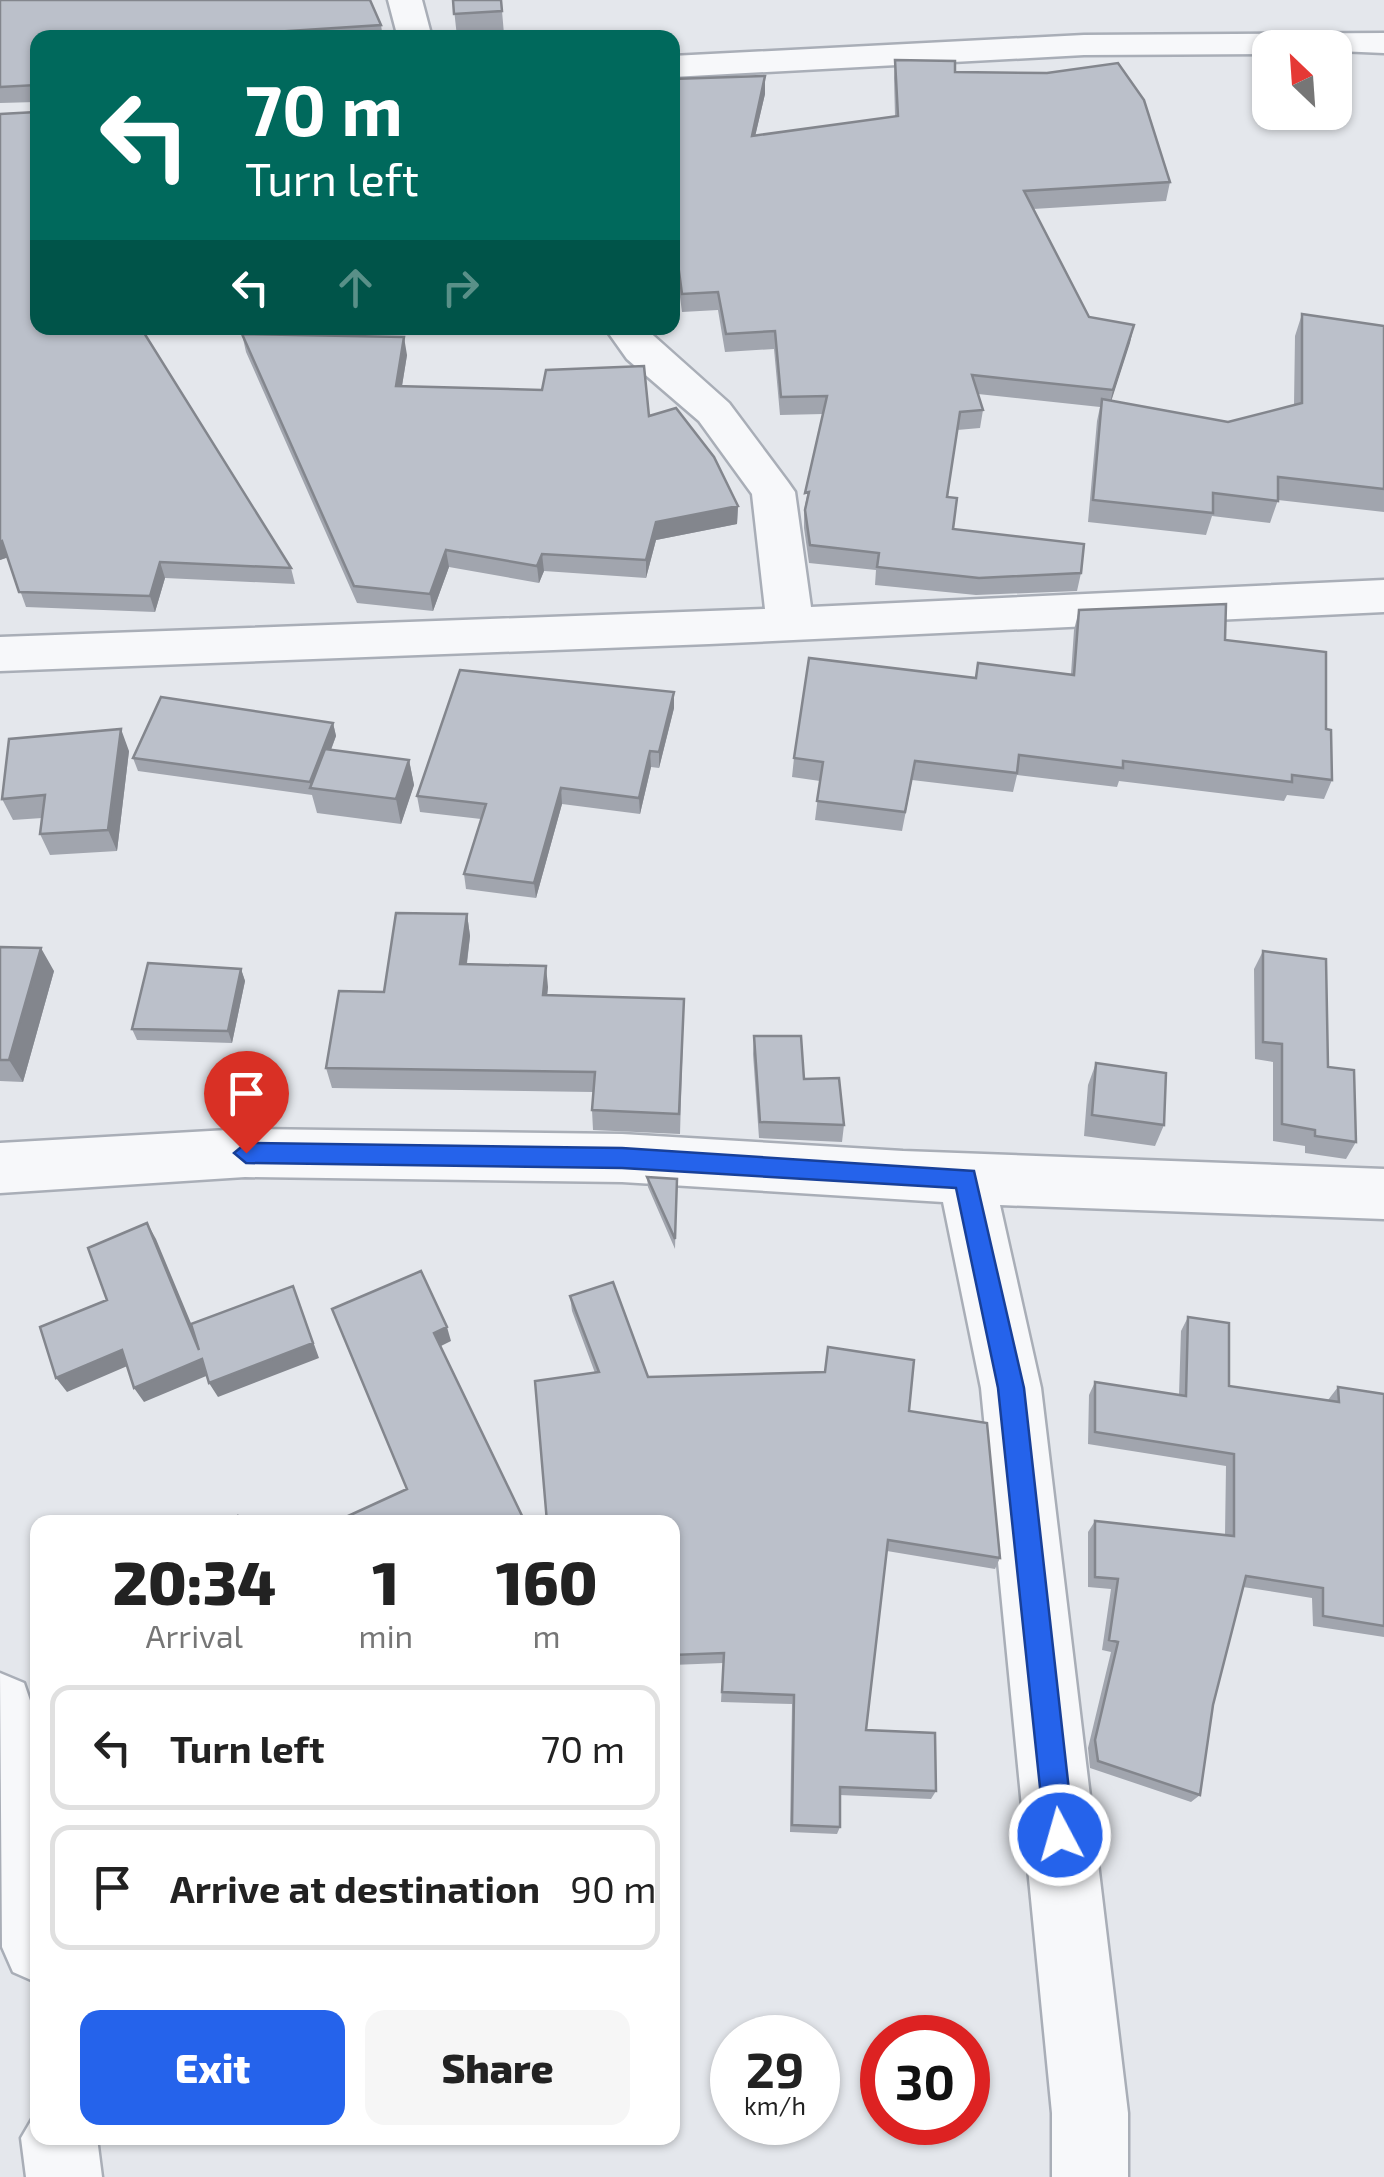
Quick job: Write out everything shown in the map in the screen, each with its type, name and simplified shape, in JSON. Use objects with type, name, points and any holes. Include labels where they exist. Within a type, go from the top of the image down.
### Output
[{"type":"street","points":[[404,0],[413,30]]},
{"type":"street","points":[[680,67],[1084,45],[1384,43]]},
{"type":"street","points":[[629,335],[641,350],[714,412],[773,492],[790,624]]},
{"type":"street","points":[[0,654],[790,624],[1384,596]]},
{"type":"street","points":[[0,1168],[246,1153],[622,1158],[966,1178],[1384,1194]]},
{"type":"street","points":[[966,1178],[1011,1388],[1090,2113],[1090,2177]]},
{"type":"street","points":[[0,1707],[22,1807],[30,1877]]},
{"type":"street","points":[[60,2145],[64,2177]]},
{"type":"building","points":[[0,0],[370,0],[381,25],[304,30],[30,30],[30,85],[0,87]]},
{"type":"building","points":[[453,0],[501,0],[502,11],[454,14]]},
{"type":"building","points":[[895,60],[955,61],[955,72],[1047,73],[1118,63],[1144,100],[1170,182],[1024,191],[1089,317],[1134,325],[1113,390],[972,375],[983,410],[960,412],[947,497],[957,498],[953,529],[1084,544],[1081,573],[979,578],[877,567],[879,553],[810,545],[805,510],[809,492],[805,493],[827,396],[781,397],[775,331],[726,334],[718,292],[682,294],[680,79],[765,76],[752,136],[898,116]]},
{"type":"building","points":[[30,112],[30,335],[145,335],[291,568],[160,562],[150,596],[19,592],[0,542],[0,114]]},
{"type":"building","points":[[1302,314],[1384,326],[1384,489],[1278,477],[1278,501],[1213,493],[1213,513],[1093,500],[1102,399],[1228,422],[1302,403]]},
{"type":"building","points":[[242,335],[404,337],[396,386],[542,390],[546,370],[644,366],[649,416],[676,408],[714,457],[738,506],[656,522],[646,560],[542,554],[537,566],[446,550],[430,594],[354,586]]},
{"type":"building","points":[[1226,604],[1225,640],[1326,652],[1326,729],[1331,730],[1332,780],[1292,775],[1292,782],[1123,761],[1123,768],[1019,755],[1017,773],[915,761],[905,812],[817,801],[823,762],[794,758],[809,658],[976,678],[978,663],[1074,675],[1079,610]]},
{"type":"building","points":[[460,670],[674,692],[659,752],[650,751],[639,798],[561,788],[534,883],[464,874],[486,804],[417,796]]},
{"type":"building","points":[[161,697],[333,723],[310,782],[133,758]]},
{"type":"building","points":[[121,729],[108,830],[40,834],[45,795],[2,799],[9,739]]},
{"type":"building","points":[[325,749],[409,760],[396,799],[310,788]]},
{"type":"building","points":[[396,913],[467,914],[460,964],[546,966],[543,995],[684,999],[679,1114],[592,1110],[595,1072],[326,1068],[339,991],[384,992]]},
{"type":"building","points":[[0,947],[41,948],[9,1060],[0,1060]]},
{"type":"building","points":[[1263,951],[1326,959],[1328,1067],[1354,1070],[1356,1142],[1315,1136],[1315,1130],[1282,1124],[1282,1044],[1263,1042]]},
{"type":"building","points":[[148,963],[241,969],[228,1031],[132,1029]]},
{"type":"building","points":[[754,1036],[801,1036],[804,1079],[839,1078],[844,1125],[760,1122]]},
{"type":"building","points":[[1096,1063],[1166,1073],[1164,1125],[1092,1115]]},
{"type":"building","points":[[647,1177],[677,1179],[675,1239]]},
{"type":"building","points":[[147,1223],[199,1350],[191,1324],[293,1286],[313,1343],[209,1383],[202,1359],[134,1388],[122,1350],[56,1378],[40,1327],[107,1300],[88,1248]]},
{"type":"building","points":[[421,1271],[447,1327],[434,1333],[522,1515],[350,1515],[407,1489],[332,1309]]},
{"type":"building","points":[[613,1282],[648,1377],[825,1372],[828,1347],[914,1360],[909,1411],[987,1423],[1000,1558],[888,1540],[866,1730],[935,1733],[936,1791],[840,1787],[840,1827],[792,1825],[794,1695],[722,1692],[724,1653],[680,1655],[680,1515],[546,1515],[535,1381],[599,1372],[570,1296]]},
{"type":"building","points":[[1188,1317],[1229,1323],[1229,1386],[1339,1402],[1338,1387],[1384,1394],[1384,1626],[1323,1616],[1323,1588],[1246,1576],[1213,1705],[1200,1795],[1098,1761],[1095,1740],[1118,1642],[1109,1640],[1118,1579],[1095,1577],[1095,1521],[1234,1536],[1234,1454],[1095,1432],[1095,1382],[1186,1396]]},
{"type":"route","points":[[246,1153],[622,1158],[966,1178],[1011,1388],[1060,1835]]}]
